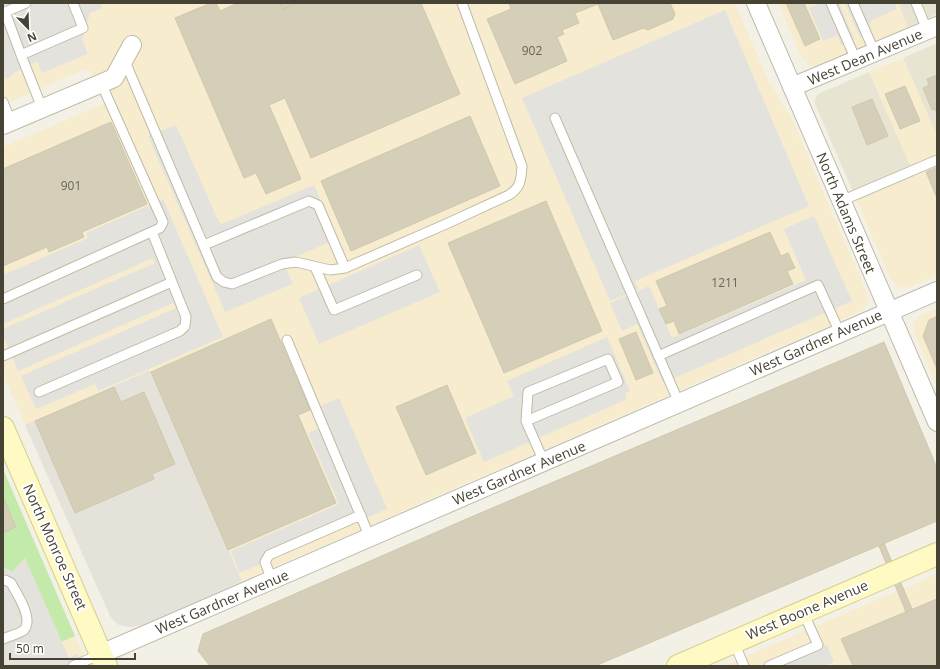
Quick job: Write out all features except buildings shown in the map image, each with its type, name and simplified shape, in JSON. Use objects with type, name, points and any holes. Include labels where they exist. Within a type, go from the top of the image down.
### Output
[{"type":"main road","name":"North Monroe Street","points":[[3,428],[104,660]]},
{"type":"main road","name":"West Boone Avenue","points":[[678,666],[937,554]]},
{"type":"street","name":"North Adams Street","points":[[756,3],[937,422]]},
{"type":"street","name":"West Dean Avenue","points":[[792,87],[932,28]]},
{"type":"street","points":[[7,123],[114,78],[128,52]]},
{"type":"street","name":"West Gardner Avenue","points":[[104,660],[272,580],[937,291]]},
{"type":"lane","points":[[26,3],[5,12],[42,108]]},
{"type":"lane","points":[[21,55],[83,28],[73,3]]},
{"type":"lane","points":[[128,52],[217,276],[224,282],[232,284],[282,264],[296,262],[330,270],[345,268],[509,195],[516,190],[521,179],[522,166],[462,3]]},
{"type":"lane","points":[[831,3],[856,60]]},
{"type":"lane","points":[[853,3],[874,53]]},
{"type":"lane","points":[[916,3],[932,28]]},
{"type":"lane","points":[[3,298],[152,232],[160,228],[163,222],[101,83]]},
{"type":"lane","points":[[3,102],[7,123]]},
{"type":"lane","points":[[555,118],[679,403]]},
{"type":"lane","points":[[841,201],[937,160]]},
{"type":"lane","points":[[204,245],[309,201],[318,205],[345,268]]},
{"type":"lane","points":[[39,392],[180,331],[185,326],[186,316],[152,232]]},
{"type":"lane","points":[[315,266],[334,310],[416,275]]},
{"type":"lane","points":[[3,356],[172,282]]},
{"type":"lane","points":[[658,356],[818,285],[840,333]]},
{"type":"lane","points":[[287,340],[370,538]]},
{"type":"lane","points":[[526,421],[618,382],[608,359],[528,392],[526,421],[544,462]]},
{"type":"lane","points":[[272,580],[265,562],[269,555],[361,515]]},
{"type":"lane","points":[[3,580],[11,583],[28,615],[28,622],[24,630],[3,639]]},
{"type":"lane","points":[[769,666],[818,645],[803,612]]},
{"type":"lane","points":[[734,642],[744,666]]},
{"type":"lane","points":[[73,666],[104,660]]},
{"type":"shaded area","points":[[3,3],[735,3],[768,80],[791,117],[867,293],[868,301],[866,307],[860,312],[242,581],[150,370],[25,425],[3,374],[3,147],[117,98],[86,69],[3,105]]},
{"type":"shaded area","points":[[8,3],[100,3],[102,8],[90,13],[82,40],[88,54],[42,73],[37,61],[14,73],[6,80],[3,73],[3,5]]},
{"type":"shaded area","points":[[778,3],[898,3],[908,27],[817,66],[809,65],[802,59]]},
{"type":"shaded area","points":[[820,3],[839,3],[854,39],[841,45],[837,35],[823,41],[809,8]]},
{"type":"shaded area","points":[[845,3],[895,3],[897,9],[872,20],[869,24],[872,32],[860,37]]},
{"type":"shaded area","points":[[898,3],[937,3],[937,14],[908,27]]},
{"type":"shaded area","points":[[900,3],[923,3],[904,11]]},
{"type":"shaded area","points":[[725,10],[809,206],[635,281],[638,289],[610,301],[522,98]]},
{"type":"shaded area","points":[[937,43],[937,136],[903,58]]},
{"type":"shaded area","points":[[903,58],[937,136],[937,275],[910,287],[903,288],[892,282],[857,201],[915,176],[869,72]]},
{"type":"shaded area","points":[[869,72],[915,176],[857,201],[815,104],[815,99],[818,94]]},
{"type":"shaded area","points":[[176,125],[219,222],[222,224],[314,185],[337,239],[283,262],[293,284],[225,312],[148,136]]},
{"type":"shaded area","points":[[163,199],[223,337],[98,391],[95,384],[36,409],[21,376],[176,308],[173,303],[18,371],[3,336],[3,329],[155,263],[153,258],[3,324],[3,275],[88,238],[86,233]]},
{"type":"shaded area","points":[[814,216],[852,301],[663,383],[637,324],[622,331],[610,303],[649,286],[672,338],[806,280],[784,229]]},
{"type":"shaded area","points":[[419,245],[440,292],[319,344],[299,298]]},
{"type":"shaded area","points":[[937,309],[937,386],[914,332],[913,324],[918,317]]},
{"type":"shaded area","points":[[607,337],[630,391],[625,393],[627,399],[484,462],[465,418],[514,396],[507,381]]},
{"type":"shaded area","points":[[150,370],[242,581],[143,625],[130,627],[119,625],[111,618],[25,425]]},
{"type":"shaded area","points":[[339,398],[387,509],[240,573],[231,551],[339,504],[308,433],[320,428],[312,410]]},
{"type":"shaded area","points":[[25,558],[69,658],[77,654],[82,666],[3,666],[3,619],[5,617],[3,611],[3,566],[12,572]]},
{"type":"shaded area","points":[[937,574],[937,666],[723,666]]},
{"type":"shaded area","points":[[75,636],[89,666],[6,666]]},
{"type":"shaded area","points":[[827,645],[834,662],[824,666],[776,666]]},
{"type":"green space","points":[[3,469],[75,636],[6,666],[3,666]]}]
